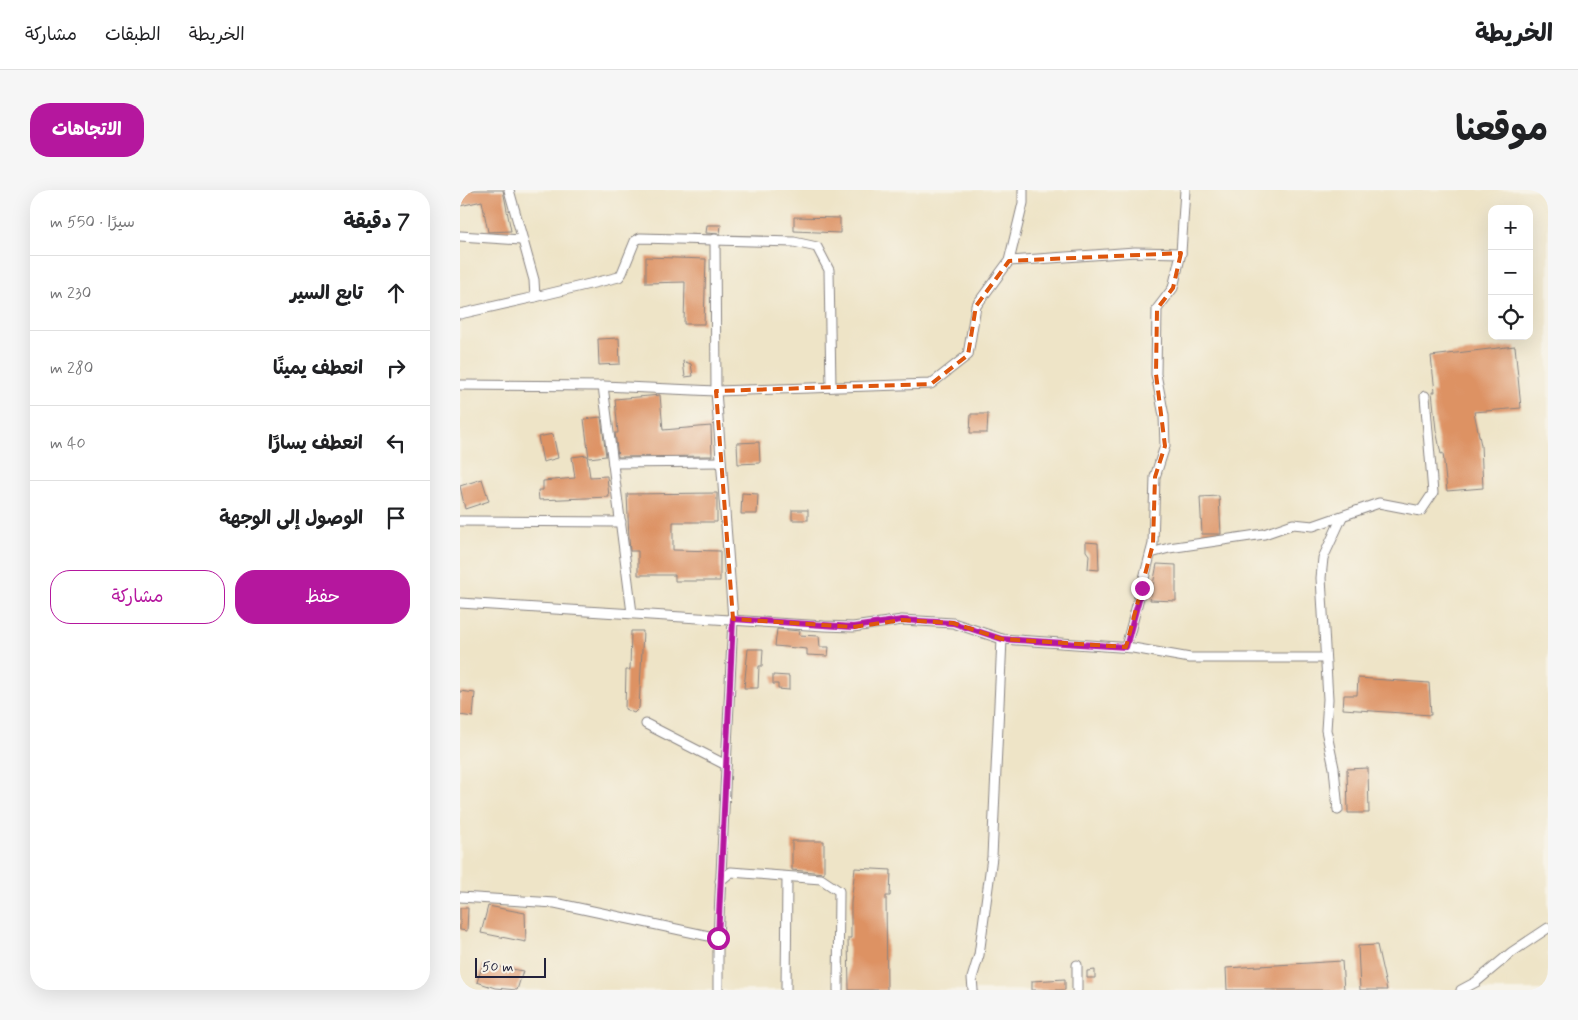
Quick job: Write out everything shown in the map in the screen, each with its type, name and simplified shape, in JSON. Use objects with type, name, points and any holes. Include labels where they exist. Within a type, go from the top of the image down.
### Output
[{"type":"street","points":[[509,190],[521,240],[534,280],[535,297]]},
{"type":"street","points":[[460,384],[604,386],[716,391],[931,384],[968,355],[976,306],[1009,261],[1023,204],[1023,190]]},
{"type":"street","points":[[1126,647],[1153,544],[1155,477],[1165,446],[1164,416],[1156,374],[1157,309],[1173,288],[1181,253],[1185,190]]},
{"type":"street","points":[[460,236],[521,240]]},
{"type":"street","points":[[460,314],[618,277],[622,273],[635,241],[640,238],[794,242],[816,247],[829,270],[831,387]]},
{"type":"street","points":[[715,239],[716,391],[733,619],[720,881],[718,990]]},
{"type":"street","points":[[1009,261],[1126,253],[1181,253]]},
{"type":"street","points":[[604,386],[632,613]]},
{"type":"street","points":[[1151,553],[1169,548],[1264,534],[1294,524],[1313,526],[1378,503],[1421,511],[1433,493],[1425,396]]},
{"type":"street","points":[[613,463],[721,462]]},
{"type":"street","points":[[1338,810],[1334,768],[1326,730],[1328,699],[1324,602],[1321,578],[1323,558],[1342,517]]},
{"type":"street","points":[[460,521],[621,522]]},
{"type":"street","points":[[460,603],[853,627],[902,620],[953,623],[1002,639],[1126,647],[1190,658],[1325,658]]},
{"type":"street","points":[[973,990],[972,978],[979,955],[992,857],[1002,639]]},
{"type":"street","points":[[646,724],[726,765]]},
{"type":"street","points":[[720,881],[731,872],[820,879],[839,891],[838,990]]},
{"type":"street","points":[[786,990],[787,877]]},
{"type":"street","points":[[460,897],[555,903],[718,938]]},
{"type":"street","points":[[1461,990],[1476,982],[1512,952],[1548,928]]},
{"type":"street","points":[[1077,965],[1077,990]]},
{"type":"highlighted area","points":[[1181,253],[1173,288],[1157,309],[1156,374],[1165,446],[1155,477],[1153,544],[1126,647],[1002,639],[953,623],[902,620],[853,627],[733,619],[716,391],[931,384],[968,355],[976,306],[1009,261]]},
{"type":"building","points":[[460,190],[503,190],[511,231],[488,232],[482,201],[460,206]]},
{"type":"building","points":[[794,217],[840,218],[840,233],[794,231]]},
{"type":"building","points":[[707,225],[721,225],[720,234],[706,233]]},
{"type":"building","points":[[646,257],[706,259],[704,324],[684,324],[685,282],[646,283]]},
{"type":"building","points":[[619,338],[620,364],[599,365],[598,339]]},
{"type":"building","points":[[1515,346],[1521,408],[1474,412],[1481,445],[1483,488],[1447,491],[1443,453],[1441,454],[1436,430],[1432,392],[1435,392],[1431,356]]},
{"type":"building","points":[[683,361],[691,364],[693,376],[685,377]]},
{"type":"building","points":[[660,395],[663,430],[711,426],[712,456],[618,457],[615,433],[618,433],[615,399]]},
{"type":"building","points":[[971,414],[988,414],[987,433],[970,433]]},
{"type":"building","points":[[601,417],[606,456],[589,458],[584,419]]},
{"type":"building","points":[[553,434],[558,458],[543,462],[538,437]]},
{"type":"building","points":[[759,442],[760,463],[738,464],[737,443]]},
{"type":"building","points":[[587,455],[590,477],[607,476],[609,497],[539,500],[538,490],[543,490],[543,481],[575,478],[572,457]]},
{"type":"building","points":[[482,479],[489,501],[465,509],[460,486]]},
{"type":"building","points":[[717,493],[717,522],[673,522],[673,550],[720,551],[720,581],[675,581],[675,575],[638,575],[638,551],[630,551],[627,494]]},
{"type":"building","points":[[742,493],[758,494],[757,514],[741,514]]},
{"type":"building","points":[[1219,496],[1221,534],[1202,534],[1200,497]]},
{"type":"building","points":[[792,510],[808,510],[808,520],[792,520]]},
{"type":"building","points":[[1086,542],[1098,543],[1099,570],[1088,569],[1089,555],[1086,551]]},
{"type":"building","points":[[1157,564],[1176,565],[1176,601],[1150,600]]},
{"type":"building","points":[[777,629],[800,631],[799,635],[819,636],[820,647],[829,647],[828,656],[807,655],[807,649],[775,646]]},
{"type":"building","points":[[631,631],[643,631],[639,708],[634,713],[625,709],[626,670],[630,670]]},
{"type":"building","points":[[748,649],[763,649],[762,666],[759,666],[758,688],[744,688]]},
{"type":"building","points":[[773,675],[789,676],[789,690],[778,689],[778,684],[773,684]]},
{"type":"building","points":[[1358,678],[1429,683],[1431,715],[1343,709],[1344,695],[1357,695]]},
{"type":"building","points":[[460,691],[475,693],[473,717],[460,715]]},
{"type":"building","points":[[1368,768],[1369,813],[1348,813],[1347,769]]},
{"type":"building","points":[[792,841],[824,841],[824,873],[792,870]]},
{"type":"building","points":[[855,868],[891,870],[890,896],[886,896],[887,990],[849,990],[848,938],[851,938],[851,903]]},
{"type":"building","points":[[488,906],[525,913],[526,942],[481,933]]},
{"type":"building","points":[[460,908],[468,908],[467,931],[460,930]]},
{"type":"building","points":[[1377,945],[1387,990],[1360,990],[1358,946]]},
{"type":"building","points":[[1342,961],[1344,990],[1227,990],[1226,968]]},
{"type":"building","points":[[483,964],[523,971],[517,990],[495,988],[477,982]]},
{"type":"building","points":[[1095,970],[1095,978],[1087,978],[1087,971]]},
{"type":"building","points":[[1065,979],[1065,990],[1032,990],[1032,981]]},
{"type":"route","points":[[718,938],[733,619],[853,627],[902,620],[953,623],[1002,639],[1126,647],[1142,588]]}]
